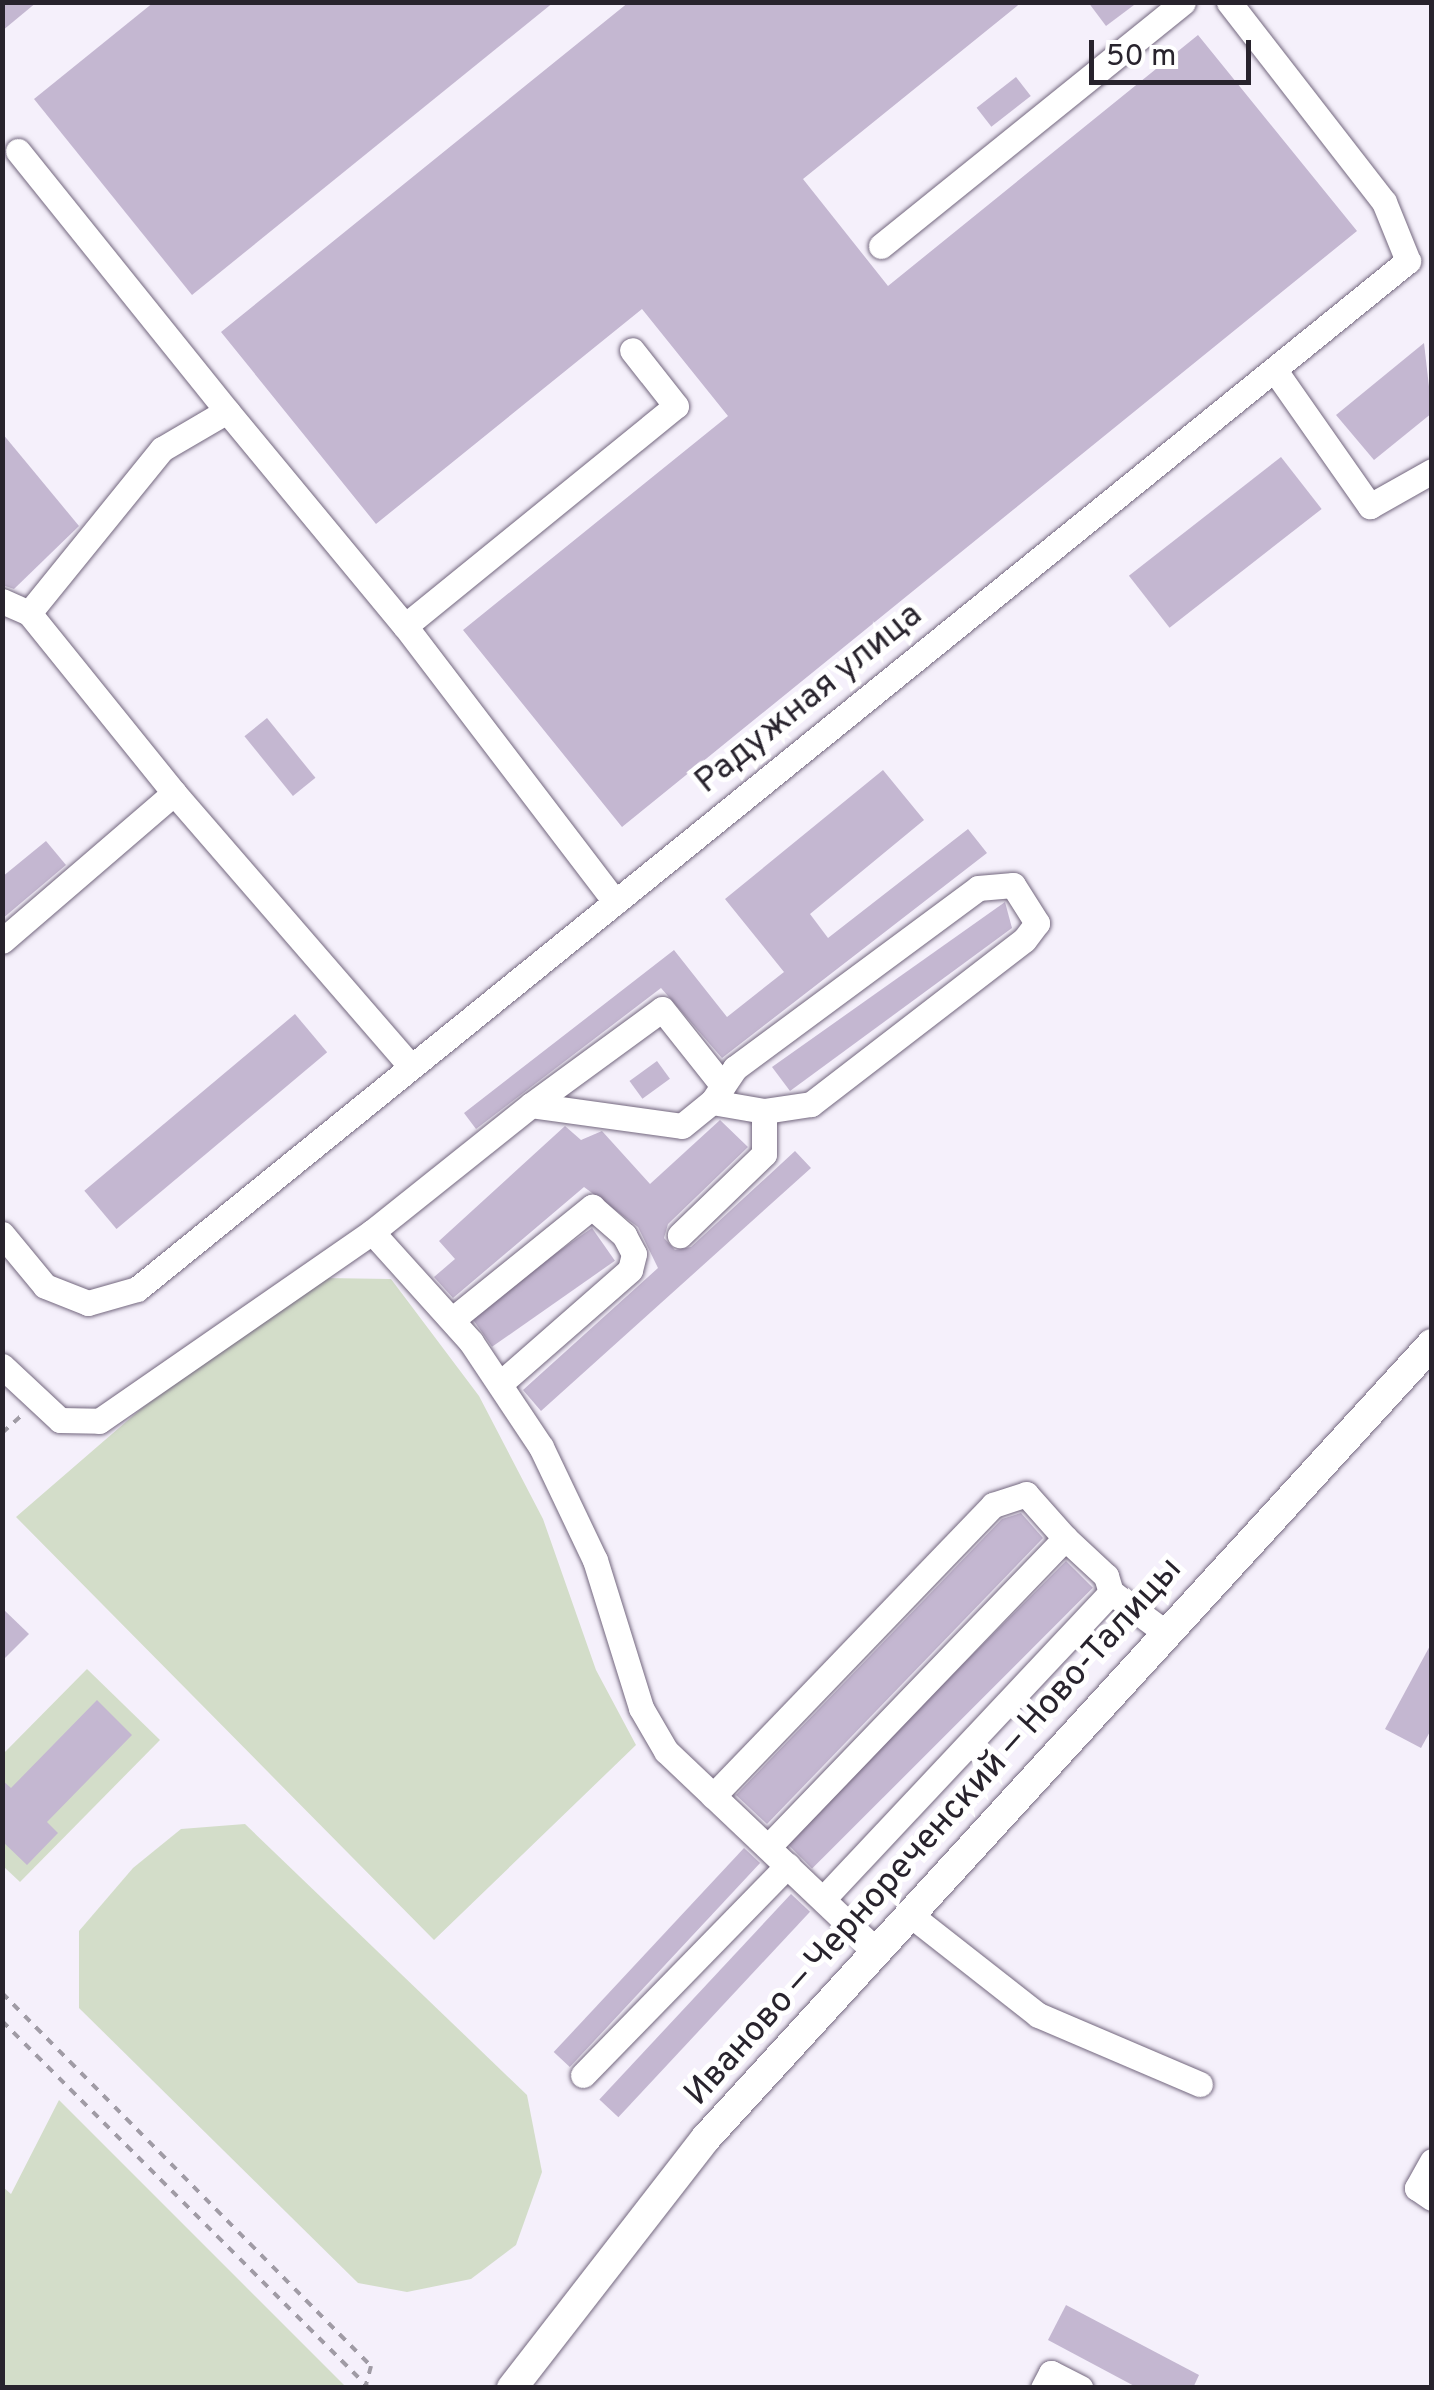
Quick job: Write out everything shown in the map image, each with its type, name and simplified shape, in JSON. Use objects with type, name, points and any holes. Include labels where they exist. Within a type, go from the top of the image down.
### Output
[{"type":"main road","name":"Иваново — Чернореченский — Ново-Талицы","points":[[512,2388],[706,2138],[908,1912],[1431,1346]]},
{"type":"street","points":[[882,246],[1183,2]]},
{"type":"street","name":"Радужная улица","points":[[2,1234],[45,1286],[108,1302],[411,1067],[1420,260],[1384,202],[1229,2]]},
{"type":"street","points":[[18,150],[226,411],[405,626],[615,902]]},
{"type":"street","points":[[405,626],[676,406],[632,350]]},
{"type":"street","points":[[1276,372],[1370,506],[1432,471]]},
{"type":"street","points":[[29,613],[162,449],[226,411]]},
{"type":"street","points":[[2,601],[29,613],[174,793],[411,1067]]},
{"type":"street","points":[[2,940],[174,793]]},
{"type":"street","points":[[2,1366],[60,1420],[99,1421],[372,1232],[530,1105],[662,1009],[718,1094],[764,1111],[811,1104],[1024,940],[1037,922],[1013,885],[978,888],[718,1094],[682,1126],[530,1105]]},
{"type":"street","points":[[680,1235],[764,1154],[764,1111]]},
{"type":"street","points":[[453,1319],[592,1207],[624,1236],[634,1254],[630,1270],[500,1384]]},
{"type":"street","points":[[372,1232],[453,1319],[500,1384],[568,1494],[641,1708],[666,1751],[876,1949]]},
{"type":"street","points":[[714,1796],[993,1505],[1026,1494],[1106,1576],[1111,1592],[1166,1633]]},
{"type":"street","points":[[768,1847],[1065,1538]]},
{"type":"street","points":[[823,1899],[1111,1592]]},
{"type":"street","points":[[583,2075],[788,1865]]},
{"type":"street","points":[[908,1912],[1038,2015],[1200,2084]]},
{"type":"street","points":[[1432,2161],[1417,2188],[1432,2198]]},
{"type":"street","points":[[1044,2388],[1051,2373],[1080,2388]]},
{"type":"path","points":[[2,1993],[371,2366],[367,2386]]},
{"type":"path","points":[[2,2020],[367,2386]]},
{"type":"green space","points":[[324,1278],[391,1279],[479,1396],[543,1519],[596,1670],[636,1745],[434,1940],[16,1517],[142,1408]]},
{"type":"green space","points":[[87,1669],[160,1740],[20,1882],[3,1866],[2,1755]]},
{"type":"green space","points":[[245,1824],[527,2095],[542,2172],[516,2245],[471,2279],[407,2292],[358,2283],[79,2008],[79,1931],[133,1868],[181,1829]]},
{"type":"green space","points":[[59,2100],[346,2387],[3,2387],[3,2187],[11,2194]]},
{"type":"building","points":[[2,2],[37,2],[2,31]]},
{"type":"building","points":[[154,2],[554,2],[192,295],[34,99]]},
{"type":"building","points":[[629,2],[1022,2],[803,179],[888,286],[1198,35],[1357,231],[622,827],[463,630],[728,416],[642,309],[376,524],[221,332]]},
{"type":"building","points":[[1088,2],[1138,2],[1106,26]]},
{"type":"building","points":[[1016,77],[1031,96],[991,127],[977,108]]},
{"type":"building","points":[[1424,343],[1432,413],[1374,460],[1336,415]]},
{"type":"building","points":[[2,433],[79,526],[14,589],[2,585]]},
{"type":"building","points":[[1281,457],[1322,509],[1170,628],[1129,576]]},
{"type":"building","points":[[267,718],[315,778],[293,796],[244,736]]},
{"type":"building","points":[[883,770],[924,820],[810,914],[828,938],[968,829],[987,853],[722,1058],[661,988],[476,1129],[464,1113],[674,950],[727,1017],[784,972],[725,899]]},
{"type":"building","points":[[46,841],[66,865],[2,919],[2,877]]},
{"type":"building","points":[[1005,902],[1012,928],[790,1091],[772,1067]]},
{"type":"building","points":[[295,1014],[327,1052],[116,1229],[84,1191]]},
{"type":"building","points":[[657,1061],[670,1079],[642,1099],[629,1081]]},
{"type":"building","points":[[720,1120],[748,1147],[668,1224],[664,1238],[675,1250],[691,1247],[795,1151],[811,1168],[541,1411],[523,1390],[658,1268],[638,1227],[584,1187],[453,1298],[434,1277],[455,1259],[439,1241],[565,1126],[581,1140],[602,1131],[650,1184]]},
{"type":"building","points":[[592,1228],[615,1261],[492,1347],[469,1314]]},
{"type":"building","points":[[1021,1513],[1043,1538],[767,1824],[736,1795],[1002,1519]]},
{"type":"building","points":[[1066,1561],[1093,1588],[812,1869],[785,1842]]},
{"type":"building","points":[[2,1608],[29,1634],[2,1661]]},
{"type":"building","points":[[1432,1642],[1432,1728],[1421,1748],[1385,1729]]},
{"type":"building","points":[[97,1700],[132,1735],[47,1822],[58,1833],[27,1865],[2,1841],[2,1780],[11,1788]]},
{"type":"building","points":[[744,1848],[760,1863],[570,2067],[554,2052]]},
{"type":"building","points":[[791,1894],[810,1912],[618,2117],[599,2100]]},
{"type":"building","points":[[1066,2305],[1199,2375],[1193,2388],[1138,2388],[1048,2340]]}]
